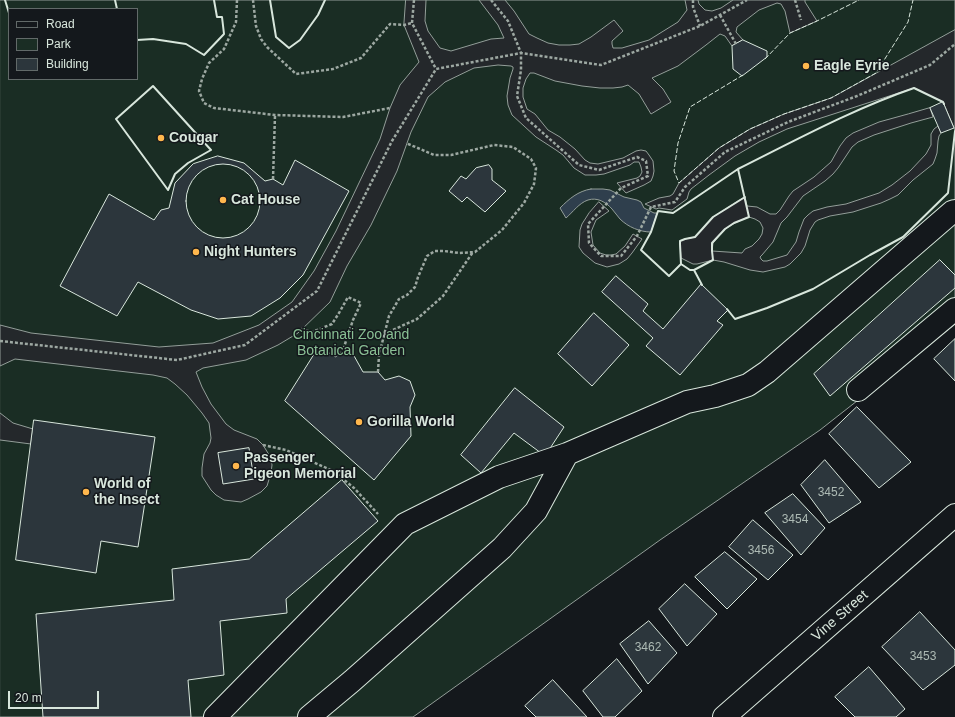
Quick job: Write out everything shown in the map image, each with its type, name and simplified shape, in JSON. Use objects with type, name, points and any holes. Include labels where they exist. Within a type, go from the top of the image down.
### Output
[{"type":"main road","points":[[215,717],[405,524],[499,477],[567,454],[687,402],[715,396],[748,385],[767,372],[940,222],[955,211]]},
{"type":"main road","points":[[858,390],[955,309]]},
{"type":"main road","points":[[309,717],[352,681],[502,548],[536,512],[567,454]]},
{"type":"main road","name":"Vine Street","points":[[724,717],[955,515]]},
{"type":"path","points":[[237,0],[236,22],[224,49],[209,63],[202,79],[199,91],[204,103],[214,108],[275,115],[343,117],[390,108]]},
{"type":"path","points":[[252,0],[256,26],[261,39],[267,47],[296,74],[333,70],[361,58],[390,24],[404,25],[412,23]]},
{"type":"path","points":[[414,0],[412,23],[436,69]]},
{"type":"path","points":[[492,0],[508,21],[521,53],[521,70],[517,96],[526,118],[579,165],[599,170],[637,157],[646,162],[648,176],[621,188],[588,224],[588,243],[601,256],[621,256],[637,236],[651,207],[675,202],[685,186],[726,152],[788,122],[857,96],[930,65],[955,44]]},
{"type":"path","points":[[693,0],[693,7],[700,26]]},
{"type":"path","points":[[0,341],[177,360],[245,346],[316,291],[392,141],[436,69],[521,53],[602,65],[700,26],[747,0]]},
{"type":"path","points":[[795,0],[800,20]]},
{"type":"path","points":[[720,15],[736,44]]},
{"type":"path","points":[[273,179],[275,115]]},
{"type":"path","points":[[378,372],[379,355],[389,316],[399,299],[407,295],[415,287],[427,256],[435,251],[459,253],[475,252],[502,230],[524,203],[534,184],[536,168],[531,159],[513,147],[494,145],[451,155],[434,155],[406,144]]},
{"type":"path","points":[[384,334],[417,319],[443,296],[473,252]]},
{"type":"path","points":[[301,329],[312,332],[332,324],[348,297],[360,302],[342,353]]},
{"type":"path","points":[[263,445],[286,450],[333,471],[354,488],[396,534]]},
{"type":"green space","name":"Cincinnati Zoo and Botanical Garden","points":[[0,0],[955,0],[955,324],[820,430],[660,540],[413,717],[0,717]]},
{"type":"shaded area","points":[[406,0],[426,0],[425,21],[428,31],[440,48],[451,51],[491,39],[504,38],[498,25],[479,0],[505,0],[529,34],[548,43],[559,45],[579,44],[614,20],[623,31],[612,41],[613,48],[622,48],[649,40],[678,22],[687,10],[685,0],[698,0],[699,4],[705,10],[712,11],[721,8],[733,0],[805,0],[817,21],[790,33],[785,11],[781,4],[777,3],[759,10],[737,27],[736,32],[743,40],[732,46],[725,36],[720,34],[678,66],[652,78],[663,89],[671,102],[651,114],[639,94],[628,85],[613,88],[582,86],[555,81],[534,73],[530,73],[523,88],[523,97],[527,109],[535,114],[548,130],[575,149],[585,160],[590,163],[598,164],[623,158],[636,151],[646,151],[653,161],[654,171],[651,181],[626,193],[617,183],[640,176],[642,172],[639,162],[634,162],[630,165],[604,174],[585,175],[574,168],[563,155],[536,137],[512,115],[508,105],[507,96],[513,67],[498,65],[474,68],[445,82],[428,97],[411,132],[397,171],[371,225],[347,266],[330,302],[298,333],[278,345],[246,360],[203,368],[196,372],[211,404],[226,424],[234,430],[257,439],[263,445],[271,458],[271,473],[267,486],[261,492],[241,502],[224,500],[216,495],[202,476],[204,454],[211,438],[209,423],[187,395],[167,378],[153,375],[15,359],[0,366],[0,325],[31,333],[159,347],[213,343],[259,325],[292,302],[314,271],[336,231],[380,139],[390,108],[400,85],[419,62],[404,25]]},
{"type":"shaded area","points":[[955,30],[955,130],[943,102],[914,88],[787,129],[759,142],[735,156],[691,189],[687,199],[672,210],[656,209],[645,204],[673,194],[679,183],[719,148],[750,129],[784,114],[831,98]]},
{"type":"shaded area","points":[[930,108],[933,117],[874,135],[858,142],[852,147],[833,174],[803,196],[781,223],[773,242],[760,257],[761,259],[763,261],[767,261],[787,255],[796,242],[804,219],[813,211],[846,204],[879,193],[892,185],[910,171],[926,154],[931,145],[931,134],[938,126],[941,133],[933,164],[913,180],[898,195],[890,199],[853,212],[830,216],[815,222],[810,230],[801,253],[790,264],[785,267],[763,272],[713,260],[693,264],[681,258],[680,241],[695,237],[713,217],[738,201],[745,197],[747,206],[757,207],[770,214],[776,214],[793,191],[814,177],[831,162],[846,138],[853,133],[879,122]],"holes":[[[749,217],[760,222],[763,228],[759,239],[752,246],[745,249],[742,253],[712,251],[713,243],[725,229]]]},
{"type":"shaded area","points":[[599,202],[609,211],[596,220],[591,232],[593,245],[600,253],[606,255],[616,254],[625,246],[633,234],[642,239],[627,259],[619,264],[607,267],[595,263],[583,253],[579,247],[580,230],[582,224]]},
{"type":"shaded area","points":[[0,413],[13,423],[33,429],[31,444],[0,440]]},
{"type":"water","points":[[591,189],[610,190],[624,197],[637,200],[641,202],[644,208],[657,213],[651,232],[630,227],[620,219],[610,206],[595,199],[585,201],[566,218],[560,208],[574,196]]},
{"type":"building","points":[[743,40],[767,51],[767,57],[742,76],[733,69],[732,46]]},
{"type":"building","points":[[943,102],[954,128],[941,133],[930,108]]},
{"type":"building","name":"Night Hunters","points":[[218,156],[244,163],[265,181],[273,179],[283,185],[295,160],[349,191],[303,275],[280,298],[251,316],[218,319],[191,310],[138,282],[117,316],[60,286],[109,194],[154,220],[161,210],[169,208],[175,183],[193,164]]},
{"type":"building","name":"Cat House","points":[[216,164],[230,164],[244,170],[254,180],[260,194],[258,215],[254,222],[244,232],[230,238],[216,238],[202,232],[192,222],[186,208],[186,194],[192,180],[202,170]]},
{"type":"building","points":[[489,165],[492,169],[492,180],[506,191],[485,212],[467,197],[462,202],[449,191],[461,176],[466,179],[476,168]]},
{"type":"building","points":[[940,260],[955,275],[955,288],[830,396],[814,374]]},
{"type":"building","points":[[616,276],[648,304],[643,311],[663,329],[701,284],[728,310],[717,321],[723,325],[680,375],[646,346],[653,338],[602,292]]},
{"type":"building","points":[[594,313],[629,345],[592,386],[558,354]]},
{"type":"building","points":[[955,339],[955,381],[934,359]]},
{"type":"building","name":"Gorilla World","points":[[319,347],[336,357],[338,352],[353,354],[363,372],[378,372],[385,380],[399,376],[410,381],[415,395],[410,407],[411,436],[374,480],[285,401]]},
{"type":"building","points":[[515,388],[564,427],[545,456],[514,433],[481,473],[461,455]]},
{"type":"building","points":[[857,407],[911,462],[879,488],[829,434]]},
{"type":"building","name":"World of the Insect","points":[[34,420],[155,437],[138,547],[101,541],[96,573],[16,560]]},
{"type":"building","name":"Passenger Pigeon Memorial","points":[[249,448],[254,479],[223,484],[218,453]]},
{"type":"building","points":[[825,460],[861,502],[829,523],[801,485]]},
{"type":"building","points":[[342,480],[378,521],[286,599],[287,613],[220,621],[224,675],[188,680],[191,717],[43,717],[36,614],[174,600],[172,569],[249,559]]},
{"type":"building","points":[[793,494],[825,528],[801,555],[765,513]]},
{"type":"building","points":[[753,520],[793,555],[768,580],[729,547]]},
{"type":"building","points":[[725,552],[757,579],[727,609],[695,577]]},
{"type":"building","points":[[685,584],[717,614],[687,646],[659,609]]},
{"type":"building","points":[[920,612],[955,650],[955,665],[923,690],[882,647]]},
{"type":"building","points":[[649,621],[677,653],[648,684],[620,644]]},
{"type":"building","points":[[617,659],[642,691],[615,717],[603,717],[583,691]]},
{"type":"building","points":[[869,667],[905,709],[896,717],[855,717],[835,697]]},
{"type":"building","points":[[553,680],[587,717],[536,717],[525,706]]},
{"type":"fence","points":[[765,59],[790,33],[859,0]]},
{"type":"fence","points":[[743,75],[690,107],[678,143],[674,171],[679,183],[719,148],[750,129],[784,114],[831,98],[876,73],[908,22],[913,0]]},
{"type":"wall","points":[[5,0],[8,10]]},
{"type":"wall","points":[[115,0],[117,8]]},
{"type":"wall","points":[[138,40],[153,39],[186,44],[204,55],[224,34],[222,17],[217,17],[214,0]]},
{"type":"wall","points":[[270,0],[276,37],[289,48],[300,40],[318,15],[325,0]]},
{"type":"wall","points":[[153,86],[211,150],[188,163],[175,174],[168,190],[116,119],[153,86]]},
{"type":"wall","points":[[694,270],[713,260],[712,243],[725,229],[734,223],[749,217],[738,169],[673,213],[658,211],[651,232],[641,250],[669,276],[681,264],[690,270],[694,270],[713,260],[712,251],[712,243],[725,229],[734,223],[749,217],[738,169],[847,115],[914,88],[943,102],[944,104]]},
{"type":"wall","points":[[727,309],[735,319],[767,308],[813,289],[903,237],[948,193],[955,131]]},
{"type":"wall","points":[[681,264],[680,241],[695,237],[713,217],[745,197]]},
{"type":"wall","points":[[694,270],[702,285]]},
{"type":"place","name":"Eagle Eyrie","points":[[806,66]]},
{"type":"place","name":"Cougar","points":[[161,138]]},
{"type":"place","name":"Cat House","points":[[223,200]]},
{"type":"place","name":"Night Hunters","points":[[196,252]]},
{"type":"place","name":"Gorilla World","points":[[359,422]]},
{"type":"place","name":"Passenger Pigeon Memorial","points":[[236,466]]},
{"type":"place","name":"World of the Insect","points":[[86,492]]}]
